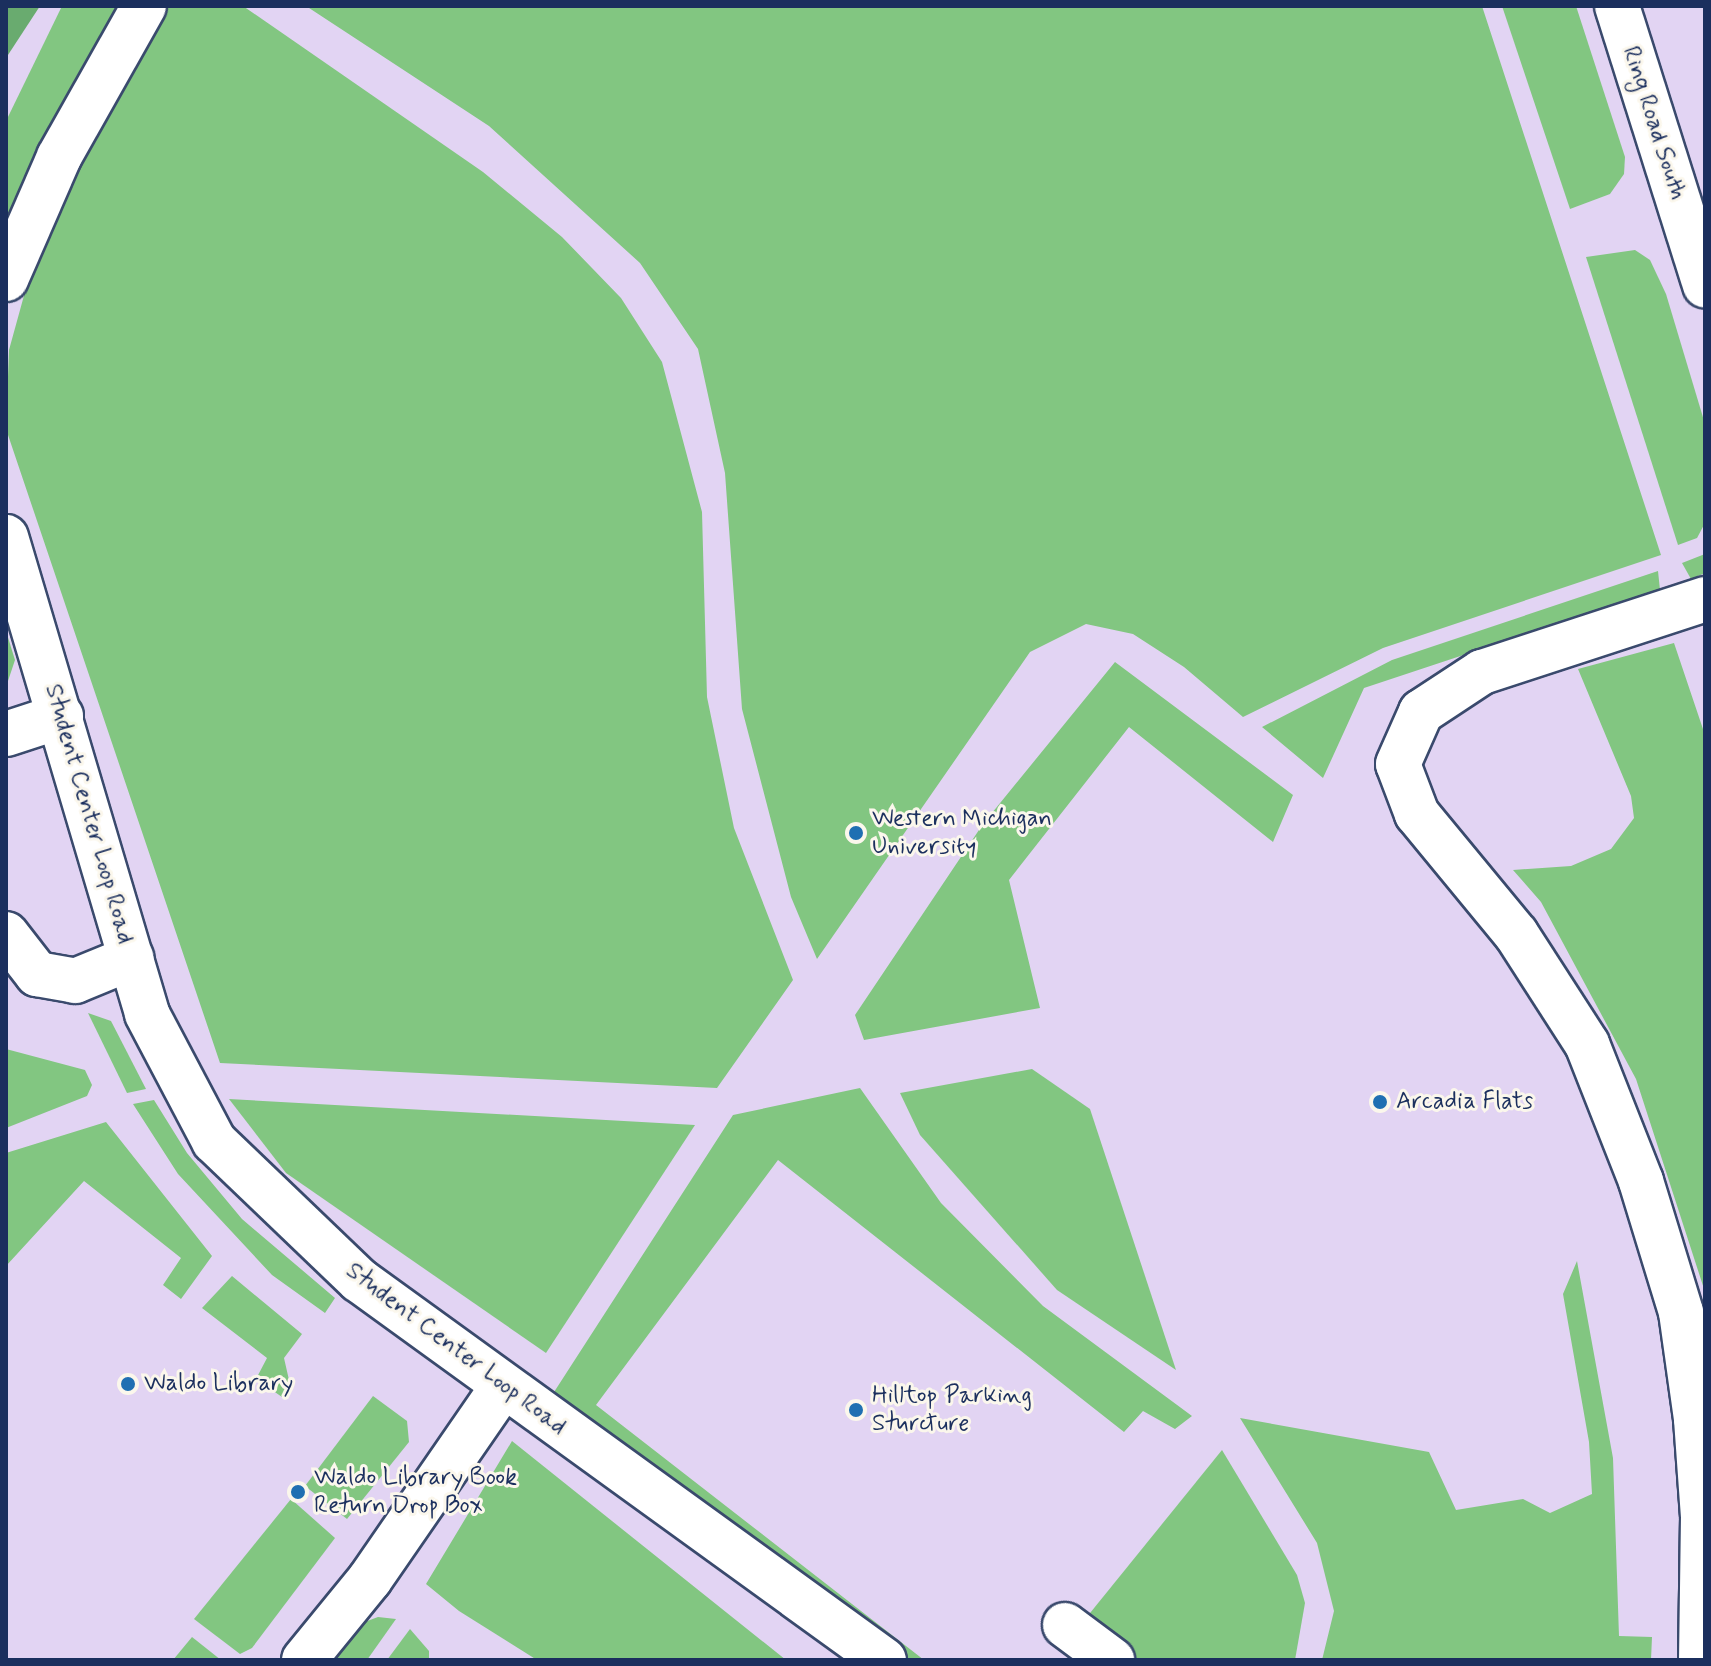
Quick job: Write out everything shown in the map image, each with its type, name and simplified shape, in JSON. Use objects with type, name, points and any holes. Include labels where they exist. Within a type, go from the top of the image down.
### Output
[{"type":"street","points":[[6,279],[59,157],[144,6]]},
{"type":"street","name":"Ring Road South","points":[[1617,6],[1705,285]]},
{"type":"street","name":"Student Center Loop Road","points":[[6,537],[147,1014],[214,1141],[359,1280],[502,1388],[655,1491],[884,1660]]},
{"type":"street","points":[[1701,1660],[1703,1517],[1696,1419],[1681,1312],[1641,1181],[1587,1044],[1516,934],[1417,814],[1398,764],[1421,712],[1482,672],[1705,599]]},
{"type":"street","points":[[6,734],[61,716]]},
{"type":"street","points":[[6,934],[37,974],[75,981],[131,958]]},
{"type":"street","points":[[304,1660],[370,1579],[502,1388]]},
{"type":"street","points":[[1065,1625],[1112,1660]]},
{"type":"shaded area","name":"Western Michigan University","points":[[6,6],[1705,6],[1705,1660],[6,1660]]},
{"type":"green space","points":[[6,6],[40,6],[6,58]]},
{"type":"green space","points":[[62,6],[129,6],[6,233],[6,121]]},
{"type":"green space","points":[[167,6],[243,6],[483,172],[562,237],[621,298],[662,362],[702,512],[707,697],[734,828],[793,980],[717,1088],[220,1063],[6,429],[9,350],[36,252],[85,146]]},
{"type":"green space","points":[[306,6],[1482,6],[1661,555],[1383,648],[1243,717],[1184,667],[1133,634],[1086,624],[1030,652],[817,959],[791,897],[742,709],[725,473],[698,349],[640,263],[489,126]]},
{"type":"green space","points":[[1502,6],[1576,6],[1625,157],[1624,174],[1610,194],[1570,209]]},
{"type":"green space","points":[[1635,250],[1650,260],[1666,294],[1705,424],[1705,523],[1697,538],[1678,545],[1586,257]]},
{"type":"green space","points":[[1705,554],[1705,573],[1691,579],[1682,563]]},
{"type":"green space","points":[[1658,571],[1660,590],[1364,688],[1323,778],[1262,727],[1392,660]]},
{"type":"green space","points":[[6,631],[15,660],[6,687]]},
{"type":"green space","points":[[1674,643],[1705,735],[1705,1292],[1636,1079],[1541,902],[1513,870],[1571,866],[1611,849],[1634,818],[1631,796],[1578,669]]},
{"type":"green space","points":[[1115,662],[1293,795],[1273,842],[1129,727],[1009,880],[1040,1008],[864,1040],[855,1015],[983,824]]},
{"type":"green space","points":[[88,1013],[111,1021],[146,1089],[127,1093]]},
{"type":"green space","points":[[6,1049],[85,1070],[92,1085],[87,1096],[6,1128]]},
{"type":"green space","points":[[1032,1069],[1090,1109],[1176,1370],[1057,1290],[920,1135],[900,1093]]},
{"type":"green space","points":[[860,1088],[941,1203],[1043,1306],[1192,1416],[1175,1429],[1143,1411],[1124,1432],[778,1160],[596,1405],[924,1660],[862,1660],[545,1406],[733,1115]]},
{"type":"green space","points":[[229,1099],[695,1125],[546,1353],[286,1173]]},
{"type":"green space","points":[[154,1100],[187,1153],[242,1219],[335,1298],[325,1313],[272,1275],[178,1174],[133,1104]]},
{"type":"green space","points":[[106,1122],[212,1256],[181,1299],[163,1285],[181,1258],[84,1181],[6,1266],[6,1153]]},
{"type":"green space","points":[[1577,1261],[1613,1458],[1619,1636],[1652,1637],[1651,1660],[1322,1660],[1334,1611],[1317,1543],[1240,1418],[1429,1452],[1456,1510],[1523,1499],[1550,1513],[1592,1494],[1589,1442],[1563,1294]]},
{"type":"green space","points":[[232,1276],[302,1334],[284,1358],[289,1380],[282,1397],[256,1379],[267,1358],[202,1308]]},
{"type":"green space","points":[[373,1396],[407,1421],[409,1442],[347,1519],[305,1486]]},
{"type":"green space","points":[[512,1441],[786,1660],[537,1660],[459,1611],[426,1584]]},
{"type":"green space","points":[[1222,1450],[1297,1575],[1305,1603],[1295,1660],[1133,1660],[1086,1618]]},
{"type":"green space","points":[[291,1499],[335,1538],[252,1648],[240,1654],[194,1619]]},
{"type":"green space","points":[[378,1617],[396,1619],[367,1660],[333,1660],[362,1623]]},
{"type":"green space","points":[[410,1629],[429,1651],[429,1660],[387,1660]]},
{"type":"green space","points":[[192,1637],[221,1660],[173,1660]]},
{"type":"place","name":"Western Michigan University","points":[[856,833]]},
{"type":"place","name":"Arcadia Flats","points":[[1380,1102]]},
{"type":"place","name":"Waldo Library","points":[[128,1384]]},
{"type":"place","name":"Hilltop Parking Sturcture","points":[[856,1410]]},
{"type":"place","name":"Waldo Library Book Return Drop Box","points":[[298,1492]]}]
